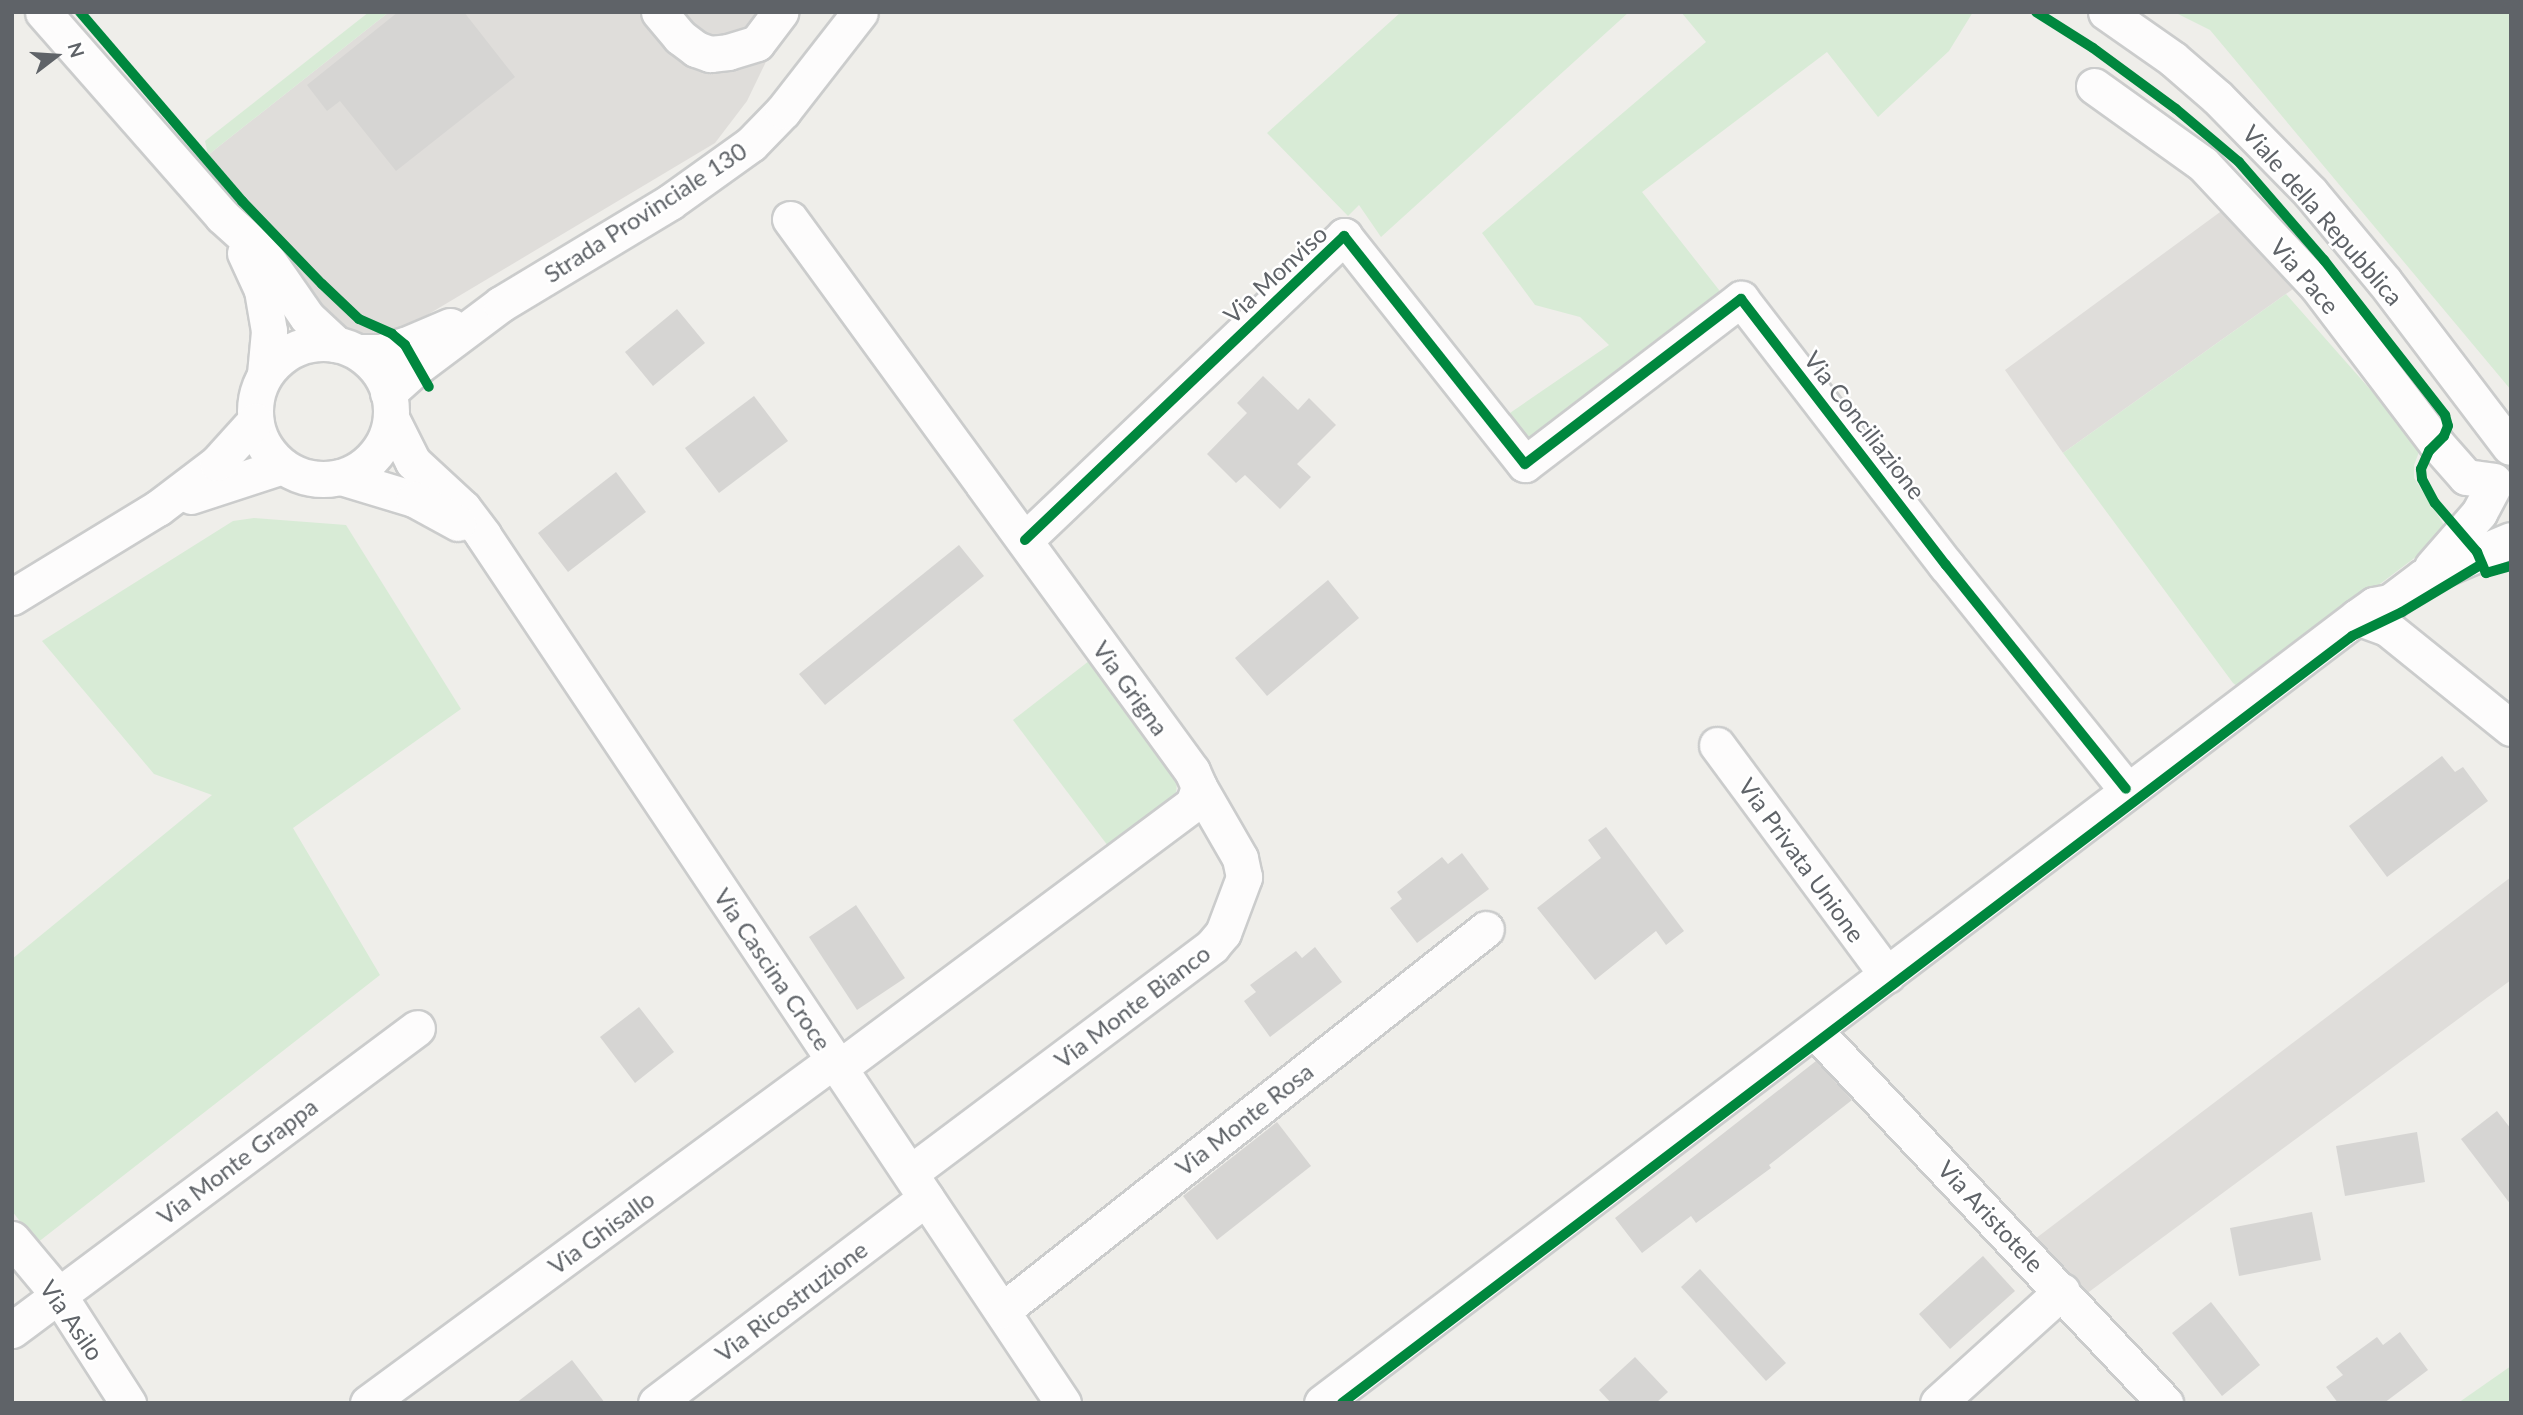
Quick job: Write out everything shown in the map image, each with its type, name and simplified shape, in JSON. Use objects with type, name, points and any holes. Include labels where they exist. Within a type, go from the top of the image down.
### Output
[{"type":"street","points":[[43,12],[228,222],[262,251],[307,317],[382,377],[390,406]]},
{"type":"street","points":[[659,12],[680,37],[695,49],[710,54],[743,49],[757,43],[780,12]]},
{"type":"street","name":"Strada Provinciale 130","points":[[341,477],[359,469],[375,455],[385,438],[390,406],[417,367],[502,304],[670,202],[751,144],[783,111],[860,12]]},
{"type":"street","name":"Viale della Repubblica","points":[[2106,12],[2173,59],[2217,97],[2300,182],[2384,281],[2511,447]]},
{"type":"street","name":"Via Pace","points":[[2094,86],[2203,164],[2317,286],[2436,443],[2466,477],[2493,484]]},
{"type":"street","name":"Via Grigna","points":[[790,219],[1192,771],[1199,788]]},
{"type":"street","points":[[228,222],[262,290],[270,331],[265,374],[257,397],[255,421],[270,453],[282,466],[300,475],[320,479],[341,477]]},
{"type":"street","name":"Via Monviso","points":[[1025,540],[1344,236],[1525,464]]},
{"type":"street","name":"Via Conciliazione","points":[[1525,464],[1741,299],[1946,565],[2126,789]]},
{"type":"street","name":"Strada Provinciale 130","points":[[265,374],[279,359],[296,348],[316,343],[380,352],[405,345],[502,304]]},
{"type":"street","name":"Via Cascina Croce","points":[[390,406],[413,462],[463,508],[483,535],[1063,1403]]},
{"type":"street","points":[[12,597],[158,508],[217,463],[255,421]]},
{"type":"street","points":[[1322,1403],[1815,1031],[2126,789],[2378,616],[2423,577],[2479,513],[2493,484],[2500,458],[2511,447]]},
{"type":"street","points":[[158,508],[222,484],[282,466]]},
{"type":"street","name":"Via Cascina Croce","points":[[341,477],[414,499],[483,535]]},
{"type":"street","points":[[2493,484],[2496,501],[2511,521]]},
{"type":"street","points":[[2423,577],[2511,540]]},
{"type":"street","points":[[2378,616],[2511,727]]},
{"type":"street","name":"Via Privata Unione","points":[[1717,745],[1887,975]]},
{"type":"street","points":[[836,1064],[1193,804],[1199,788]]},
{"type":"street","name":"Via Monte Bianco","points":[[918,1186],[1212,946],[1223,933],[1244,877],[1240,858],[1199,788]]},
{"type":"street","name":"Via Monte Rosa","points":[[1003,1310],[1486,929]]},
{"type":"street","name":"Via Monte Grappa","points":[[12,1330],[417,1028]]},
{"type":"street","name":"Via Aristotele","points":[[1815,1031],[2165,1403]]},
{"type":"street","name":"Via Ghisallo","points":[[368,1403],[836,1064]]},
{"type":"street","name":"Via Ricostruzione","points":[[656,1403],[918,1186]]},
{"type":"street","name":"Via Asilo","points":[[12,1239],[58,1294],[128,1403]]},
{"type":"street","points":[[1938,1403],[2062,1292]]},
{"type":"shaded area","points":[[389,12],[790,12],[747,101],[715,143],[402,330],[355,340],[333,326],[208,155]]},
{"type":"shaded area","points":[[2246,193],[2314,274],[2063,453],[2005,370]]},
{"type":"shaded area","points":[[2511,877],[2511,980],[2078,1300],[2027,1245]]},
{"type":"green space","points":[[369,12],[389,12],[208,155],[205,141]]},
{"type":"green space","points":[[1401,12],[1629,12],[1381,237],[1359,205],[1348,216],[1267,133]]},
{"type":"green space","points":[[1681,12],[1973,12],[1949,51],[1878,117],[1827,52],[1642,192],[1723,295],[1533,439],[1521,434],[1507,415],[1609,345],[1580,317],[1535,305],[1482,233],[1706,42]]},
{"type":"green space","points":[[2174,12],[2511,12],[2511,390],[2210,30]]},
{"type":"green space","points":[[2286,294],[2421,447],[2414,465],[2414,478],[2444,525],[2425,550],[2241,689],[2233,683],[2063,453]]},
{"type":"green space","points":[[254,518],[346,525],[461,709],[293,828],[380,975],[37,1243],[12,1211],[12,959],[212,795],[154,774],[42,641],[233,521]]},
{"type":"green space","points":[[1089,661],[1177,781],[1176,797],[1108,846],[1013,720]]},
{"type":"green space","points":[[2511,1366],[2511,1403],[2458,1403]]},
{"type":"building","points":[[398,12],[464,12],[515,77],[396,171],[340,101],[327,111],[307,85]]},
{"type":"building","points":[[677,309],[705,343],[653,386],[625,352]]},
{"type":"building","points":[[1263,376],[1298,410],[1309,398],[1336,425],[1297,464],[1311,477],[1280,509],[1245,475],[1236,483],[1207,454],[1247,413],[1237,403]]},
{"type":"building","points":[[754,396],[788,441],[719,493],[685,448]]},
{"type":"building","points":[[616,472],[646,512],[568,572],[538,533]]},
{"type":"building","points":[[959,545],[984,576],[825,705],[799,674]]},
{"type":"building","points":[[1328,580],[1359,618],[1267,696],[1235,658]]},
{"type":"building","points":[[2442,756],[2455,772],[2463,767],[2488,801],[2387,877],[2349,826]]},
{"type":"building","points":[[1606,827],[1684,931],[1666,945],[1656,931],[1595,980],[1537,908],[1601,858],[1588,840]]},
{"type":"building","points":[[1462,853],[1489,889],[1417,943],[1390,908],[1402,899],[1397,892],[1442,857],[1448,864]]},
{"type":"building","points":[[856,905],[905,978],[857,1010],[809,937]]},
{"type":"building","points":[[1315,947],[1342,982],[1270,1037],[1244,1001],[1256,992],[1250,985],[1296,951],[1302,958]]},
{"type":"building","points":[[639,1007],[674,1052],[635,1083],[600,1037]]},
{"type":"building","points":[[1816,1061],[1852,1100],[1769,1165],[1771,1168],[1696,1223],[1691,1216],[1642,1253],[1615,1218]]},
{"type":"building","points":[[2497,1111],[2511,1129],[2511,1205],[2461,1139]]},
{"type":"building","points":[[1277,1122],[1311,1166],[1217,1240],[1183,1196]]},
{"type":"building","points":[[2417,1132],[2425,1182],[2345,1196],[2336,1146]]},
{"type":"building","points":[[2312,1212],[2321,1260],[2239,1276],[2230,1228]]},
{"type":"building","points":[[1983,1256],[2015,1291],[1950,1349],[1919,1314]]},
{"type":"building","points":[[1700,1269],[1786,1363],[1766,1381],[1681,1287]]},
{"type":"building","points":[[2211,1302],[2260,1365],[2222,1396],[2172,1333]]},
{"type":"building","points":[[2400,1332],[2428,1370],[2384,1403],[2338,1403],[2326,1387],[2343,1375],[2336,1367],[2377,1337],[2383,1345]]},
{"type":"building","points":[[1635,1357],[1668,1392],[1656,1403],[1611,1403],[1599,1390]]},
{"type":"building","points":[[572,1360],[605,1403],[516,1403]]},
{"type":"cycle path","points":[[80,12],[242,201],[322,284],[359,319],[392,334],[405,345],[429,387]]},
{"type":"cycle path","points":[[2036,12],[2093,48],[2176,109],[2239,162],[2324,260],[2445,415],[2448,426],[2444,436],[2429,451],[2421,469],[2422,479],[2435,503],[2477,552],[2486,573],[2511,566]]},
{"type":"cycle path","points":[[1025,540],[1344,236],[1525,464],[1741,299],[1946,565],[2126,789]]},
{"type":"cycle path","points":[[1342,1403],[2352,636],[2402,612],[2482,564]]}]
